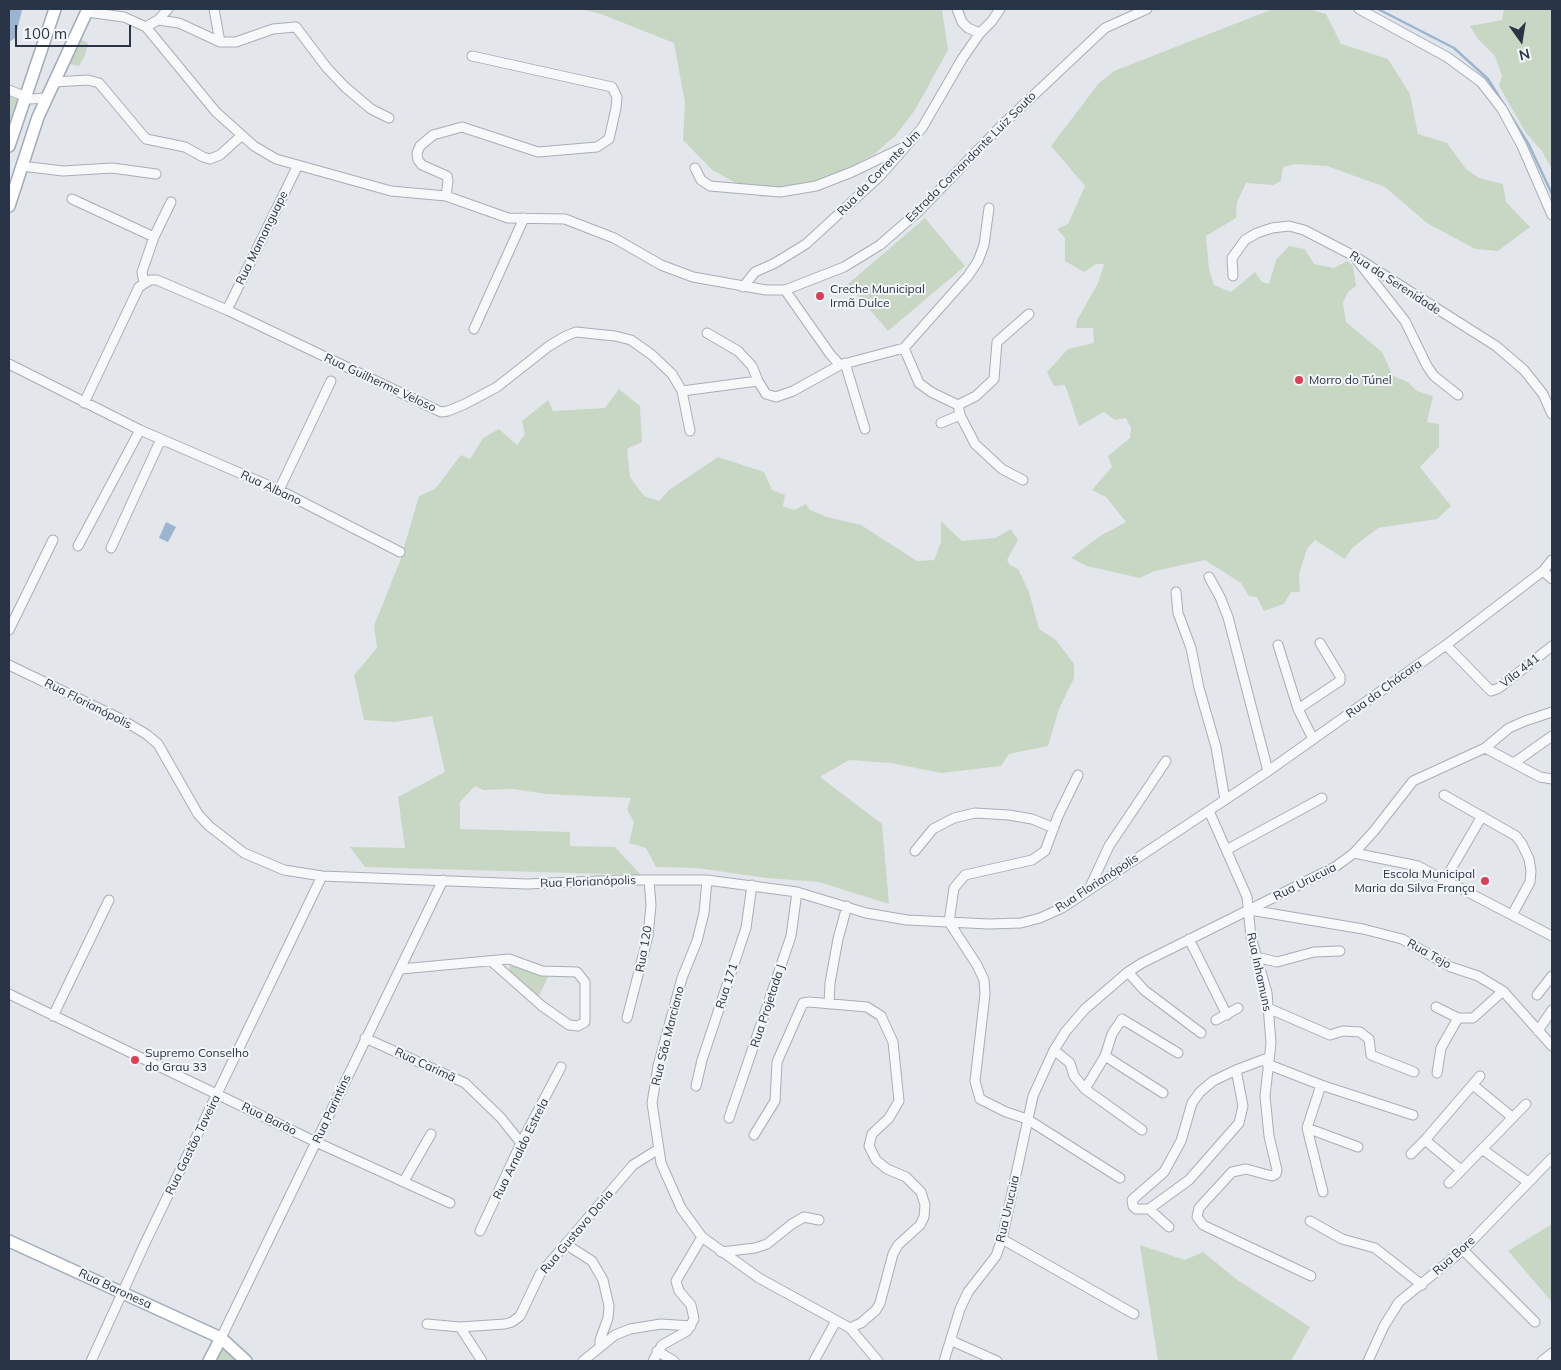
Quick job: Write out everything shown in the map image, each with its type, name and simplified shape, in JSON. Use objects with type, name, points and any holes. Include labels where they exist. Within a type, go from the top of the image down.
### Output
[{"type":"main road","points":[[9,146],[50,30],[55,9]]},
{"type":"main road","points":[[9,206],[46,98],[87,10]]},
{"type":"main road","name":"Rua Baronesa","points":[[9,1241],[221,1338],[246,1361]]},
{"type":"main road","points":[[209,1361],[221,1338]]},
{"type":"street","points":[[146,27],[158,20],[168,9]]},
{"type":"street","points":[[214,9],[220,42]]},
{"type":"street","points":[[957,9],[962,22],[968,28],[980,33]]},
{"type":"street","name":"Rua da Corrente Um","points":[[744,287],[755,272],[775,263],[806,244],[849,206],[909,145],[922,128],[962,59],[1000,9]]},
{"type":"street","name":"Estrada Comandante Luiz Souto","points":[[87,10],[125,13],[146,27],[185,76],[241,136],[276,159],[297,167],[391,192],[446,196],[496,215],[565,219],[614,238],[661,266],[694,276],[744,287],[785,290],[844,266],[880,245],[920,210],[1002,125],[1105,28],[1147,9]]},
{"type":"street","points":[[1359,9],[1447,56],[1481,82],[1502,109],[1522,146],[1552,215]]},
{"type":"street","points":[[158,20],[179,23],[220,42],[236,42],[273,29],[296,27],[327,68],[345,87],[366,105],[389,118]]},
{"type":"street","points":[[446,196],[447,176],[422,165],[418,160],[417,153],[420,146],[433,135],[462,127],[538,152],[597,147],[609,139],[616,108],[617,97],[612,87],[472,56]]},
{"type":"street","points":[[54,82],[88,80],[99,83],[146,139],[186,148],[203,157],[210,159],[220,155],[241,136]]},
{"type":"street","points":[[9,90],[25,98],[37,100],[46,98]]},
{"type":"street","points":[[695,168],[700,180],[710,186],[780,192],[816,186],[861,168],[909,145]]},
{"type":"street","points":[[22,166],[63,171],[112,168],[156,174]]},
{"type":"street","name":"Rua Mamanguape","points":[[227,310],[297,167]]},
{"type":"street","points":[[72,199],[154,237]]},
{"type":"street","points":[[84,403],[139,287],[144,283],[142,272],[154,237],[171,202]]},
{"type":"street","points":[[708,333],[738,351],[752,366],[766,394],[776,397],[793,391],[843,364],[904,348],[968,276],[978,261],[984,245],[989,208]]},
{"type":"street","points":[[474,329],[524,218]]},
{"type":"street","name":"Rua da Serenidade","points":[[1233,276],[1232,258],[1245,240],[1257,233],[1272,228],[1289,226],[1304,230],[1354,256],[1496,346],[1524,370],[1543,394],[1552,414]]},
{"type":"street","points":[[1354,256],[1405,321],[1427,366],[1434,376],[1458,395]]},
{"type":"street","name":"Rua Guilherme Veloso","points":[[144,283],[157,280],[227,310],[441,412],[465,404],[497,387],[548,346],[576,332],[597,332],[631,340],[652,355],[672,374],[682,392],[690,431]]},
{"type":"street","points":[[785,290],[830,354],[843,364],[865,429]]},
{"type":"street","points":[[958,405],[976,396],[994,379],[996,342],[1028,314]]},
{"type":"street","points":[[904,348],[919,383],[931,392],[958,405]]},
{"type":"street","name":"Rua Albano","points":[[9,364],[140,430],[279,490],[400,552]]},
{"type":"street","points":[[682,392],[758,381]]},
{"type":"street","points":[[279,490],[332,382]]},
{"type":"street","points":[[958,405],[960,415],[975,444],[989,460],[1023,480]]},
{"type":"street","points":[[941,423],[960,415]]},
{"type":"street","points":[[78,546],[140,430]]},
{"type":"street","points":[[111,548],[161,439]]},
{"type":"street","points":[[9,630],[53,540]]},
{"type":"street","name":"Rua da Chácara","points":[[1209,810],[1268,771],[1446,645],[1543,570],[1552,560]]},
{"type":"street","points":[[1543,570],[1552,579]]},
{"type":"street","points":[[1209,577],[1228,617],[1268,771]]},
{"type":"street","points":[[1176,592],[1178,613],[1191,648],[1199,688],[1216,747],[1225,800]]},
{"type":"street","points":[[1298,709],[1340,681],[1340,676],[1320,642]]},
{"type":"street","points":[[1278,645],[1298,709],[1313,739]]},
{"type":"street","name":"Vila 441","points":[[1446,645],[1491,691],[1499,688],[1552,646]]},
{"type":"street","name":"Rua Florianópolis","points":[[9,665],[119,718],[146,734],[158,744],[198,814],[226,842],[264,863],[284,870],[322,876],[527,884],[707,880],[798,892],[866,913],[907,920],[989,924],[1021,923],[1040,918],[1062,908],[1090,887],[1209,810]]},
{"type":"street","name":"Rua Urucuia","points":[[944,1361],[960,1309],[968,1292],[996,1256],[1002,1239],[1033,1096],[1054,1050],[1066,1031],[1085,1009],[1128,972],[1188,939],[1335,867],[1354,853],[1374,831],[1413,781],[1485,748],[1509,728],[1552,712]]},
{"type":"street","points":[[1514,763],[1552,736]]},
{"type":"street","points":[[1485,748],[1540,777],[1552,779]]},
{"type":"street","points":[[1090,887],[1109,846],[1166,761]]},
{"type":"street","points":[[1078,775],[1054,828],[1049,844],[1040,856],[1008,866],[977,870],[959,880],[951,899],[949,922],[984,980],[985,994],[976,1064],[976,1090],[980,1099],[988,1105],[1027,1119],[1120,1178]]},
{"type":"street","points":[[1444,795],[1516,836],[1529,859],[1531,871],[1530,882],[1512,915]]},
{"type":"street","points":[[1228,849],[1322,798]]},
{"type":"street","name":"Rua Inhamuns","points":[[1209,810],[1228,849],[1247,897],[1250,910],[1251,937],[1266,993],[1271,1043],[1265,1096],[1277,1170],[1276,1174],[1272,1176],[1246,1169],[1232,1172],[1199,1208],[1197,1217],[1203,1225],[1311,1276]]},
{"type":"street","points":[[915,851],[933,829],[954,818],[975,813],[991,812],[1017,816],[1054,828]]},
{"type":"street","points":[[1446,878],[1482,816]]},
{"type":"street","points":[[1354,853],[1418,866],[1446,878],[1552,936]]},
{"type":"street","name":"Rua Gastão Taveira","points":[[91,1361],[322,876]]},
{"type":"street","name":"Rua Parintins","points":[[221,1338],[443,880]]},
{"type":"street","name":"Rua 120","points":[[627,1018],[648,936],[651,906],[649,880]]},
{"type":"street","name":"Rua São Marciano","points":[[707,880],[704,913],[697,941],[682,978],[658,1066],[652,1103],[657,1150],[668,1183],[681,1208],[702,1237],[759,1278],[850,1328],[878,1361]]},
{"type":"street","name":"Rua 171","points":[[696,1086],[702,1060],[746,928],[752,885]]},
{"type":"street","name":"Rua Projetada J","points":[[729,1118],[791,936],[798,892]]},
{"type":"street","points":[[53,1016],[109,900]]},
{"type":"street","points":[[829,1004],[837,948],[847,906]]},
{"type":"street","name":"Rua Tejo","points":[[1250,910],[1363,930],[1402,939],[1451,967],[1478,976],[1503,991],[1552,1046]]},
{"type":"street","points":[[1188,939],[1227,1015]]},
{"type":"street","points":[[1256,957],[1277,962],[1314,952],[1340,951]]},
{"type":"street","points":[[401,969],[509,959],[542,971],[577,972],[585,982],[585,1022],[578,1026],[569,1024],[542,1006],[491,961]]},
{"type":"street","points":[[1128,972],[1144,990],[1201,1033]]},
{"type":"street","points":[[1537,995],[1552,976]]},
{"type":"street","points":[[1436,1007],[1458,1018],[1473,1018],[1503,991]]},
{"type":"street","name":"Rua Barão","points":[[9,994],[316,1142],[450,1203]]},
{"type":"street","points":[[754,1135],[775,1101],[776,1062],[800,1006],[809,1002],[866,1007],[874,1010],[886,1025],[893,1042],[899,1101],[889,1118],[872,1134],[869,1146],[876,1160],[917,1186],[925,1205],[924,1217],[920,1225],[898,1245],[893,1254],[880,1303],[868,1318],[850,1328]]},
{"type":"street","points":[[1216,1020],[1238,1008]]},
{"type":"street","points":[[1268,1008],[1330,1036],[1343,1031],[1360,1032],[1370,1039],[1369,1051],[1372,1056],[1414,1072]]},
{"type":"street","points":[[1538,1031],[1552,1010]]},
{"type":"street","points":[[1437,1073],[1441,1048],[1458,1018]]},
{"type":"street","points":[[1085,1089],[1105,1056],[1112,1034],[1119,1021],[1123,1019],[1178,1053]]},
{"type":"street","name":"Rua Carimã","points":[[365,1038],[465,1084],[501,1118],[521,1143]]},
{"type":"street","points":[[1054,1050],[1070,1063],[1074,1076],[1085,1089],[1142,1130]]},
{"type":"street","points":[[1105,1056],[1163,1093]]},
{"type":"street","points":[[1236,1070],[1243,1106],[1239,1123],[1193,1176],[1148,1209],[1136,1209],[1133,1206],[1132,1200],[1164,1172],[1181,1141],[1192,1102],[1208,1084],[1236,1070],[1268,1061],[1322,1085],[1413,1115]]},
{"type":"street","name":"Rua Arnaldo Estrela","points":[[480,1231],[521,1143],[562,1067]]},
{"type":"street","points":[[1411,1154],[1480,1076]]},
{"type":"street","points":[[1322,1085],[1308,1128],[1323,1192]]},
{"type":"street","points":[[1473,1085],[1512,1117]]},
{"type":"street","points":[[1449,1184],[1460,1170],[1526,1104]]},
{"type":"street","points":[[1308,1128],[1358,1147]]},
{"type":"street","points":[[404,1181],[431,1134]]},
{"type":"street","points":[[1425,1140],[1460,1170]]},
{"type":"street","points":[[1482,1149],[1528,1182]]},
{"type":"street","name":"Rua Gustavo Doria","points":[[427,1324],[460,1327],[512,1322],[520,1316],[540,1274],[567,1245],[633,1165],[657,1150]]},
{"type":"street","name":"Rua Bore","points":[[1368,1361],[1384,1326],[1399,1302],[1463,1250],[1552,1158]]},
{"type":"street","points":[[1148,1209],[1169,1227]]},
{"type":"street","points":[[721,1252],[755,1248],[767,1244],[804,1217],[819,1220]]},
{"type":"street","points":[[1310,1221],[1342,1239],[1375,1248],[1422,1285]]},
{"type":"street","points":[[653,1361],[662,1345],[681,1336],[691,1326],[694,1319],[694,1311],[678,1291],[676,1281],[702,1237]]},
{"type":"street","points":[[1002,1239],[1134,1314]]},
{"type":"street","points":[[567,1245],[592,1260],[603,1280],[609,1306],[608,1318],[600,1345]]},
{"type":"street","points":[[1463,1250],[1535,1322]]},
{"type":"street","points":[[814,1361],[836,1322]]},
{"type":"street","points":[[582,1361],[600,1345],[630,1329],[661,1324],[691,1326]]},
{"type":"street","points":[[460,1327],[482,1361]]},
{"type":"street","points":[[952,1340],[997,1361]]},
{"type":"street","points":[[658,1351],[674,1361]]},
{"type":"street","points":[[1542,1361],[1552,1353]]},
{"type":"green space","points":[[582,9],[942,9],[948,50],[915,110],[895,136],[873,155],[815,186],[762,197],[712,170],[683,140],[685,103],[674,43],[601,14]]},
{"type":"green space","points":[[1273,9],[1308,9],[1326,14],[1341,44],[1388,59],[1410,94],[1418,134],[1447,143],[1466,169],[1479,178],[1503,184],[1506,202],[1530,227],[1498,251],[1475,249],[1427,223],[1385,187],[1327,166],[1295,164],[1283,167],[1281,181],[1273,185],[1246,183],[1237,202],[1236,218],[1206,236],[1209,269],[1214,285],[1231,292],[1255,272],[1262,282],[1269,284],[1276,260],[1289,246],[1305,249],[1314,264],[1334,268],[1347,261],[1353,266],[1356,286],[1348,292],[1343,303],[1346,322],[1382,352],[1393,376],[1408,382],[1417,391],[1433,396],[1427,422],[1439,424],[1439,447],[1420,467],[1451,506],[1437,519],[1378,528],[1352,548],[1345,559],[1315,540],[1307,549],[1299,574],[1300,592],[1291,592],[1284,604],[1264,611],[1257,597],[1249,596],[1241,583],[1205,560],[1155,571],[1140,578],[1087,566],[1071,558],[1100,536],[1126,522],[1106,497],[1092,490],[1112,467],[1108,456],[1130,438],[1131,428],[1126,418],[1115,420],[1104,412],[1079,426],[1065,385],[1054,386],[1047,372],[1068,349],[1094,343],[1093,328],[1076,328],[1077,320],[1098,283],[1104,264],[1096,264],[1084,272],[1065,261],[1065,238],[1057,229],[1068,224],[1085,186],[1051,146],[1099,83],[1114,71]]},
{"type":"green space","points":[[1504,9],[1552,9],[1552,179],[1551,168],[1542,151],[1526,133],[1499,86],[1502,76],[1495,56],[1478,39],[1470,26],[1502,20]]},
{"type":"green space","points":[[80,39],[88,43],[85,55],[79,66],[69,64]]},
{"type":"green space","points":[[9,96],[20,101],[11,122],[9,122]]},
{"type":"green space","points":[[925,218],[965,266],[888,331],[848,284]]},
{"type":"green space","points":[[619,389],[640,406],[642,442],[627,449],[630,477],[644,496],[659,501],[669,490],[718,457],[764,472],[772,490],[785,495],[783,506],[794,510],[806,504],[810,510],[827,517],[861,525],[917,561],[934,560],[941,542],[941,521],[962,541],[995,538],[1011,529],[1018,540],[1007,560],[1010,565],[1018,569],[1029,592],[1039,629],[1056,640],[1074,664],[1074,678],[1059,709],[1048,746],[1009,754],[1001,766],[941,773],[891,763],[849,760],[820,777],[882,824],[889,904],[819,882],[767,878],[697,868],[656,867],[646,848],[629,843],[634,822],[627,809],[631,798],[546,794],[513,789],[483,790],[475,786],[460,802],[460,829],[570,832],[570,846],[615,847],[641,875],[365,867],[350,847],[405,848],[398,797],[445,772],[432,716],[395,722],[364,720],[354,675],[377,648],[374,626],[400,561],[419,496],[435,489],[461,455],[470,459],[483,438],[499,429],[517,445],[525,434],[522,421],[548,400],[553,411],[605,408]]},
{"type":"green space","points":[[510,965],[548,977],[538,998],[508,971]]},
{"type":"green space","points":[[1552,1224],[1552,1302],[1508,1251]]},
{"type":"green space","points":[[1140,1245],[1185,1260],[1203,1252],[1236,1279],[1310,1327],[1291,1361],[1158,1361]]},
{"type":"green space","points":[[221,1338],[246,1361],[209,1361]]},
{"type":"water","points":[[166,522],[176,527],[168,542],[159,538]]},
{"type":"waterway","points":[[9,34],[15,9]]},
{"type":"waterway","points":[[1378,9],[1454,48],[1488,79],[1529,145],[1552,194]]},
{"type":"place","name":"Creche Municipal Irmã Dulce","points":[[820,296]]},
{"type":"place","name":"Morro do Túnel","points":[[1299,380]]},
{"type":"place","name":"Escola Municipal Maria da Silva França","points":[[1485,881]]},
{"type":"place","name":"Supremo Conselho do Grau 33","points":[[135,1060]]}]
